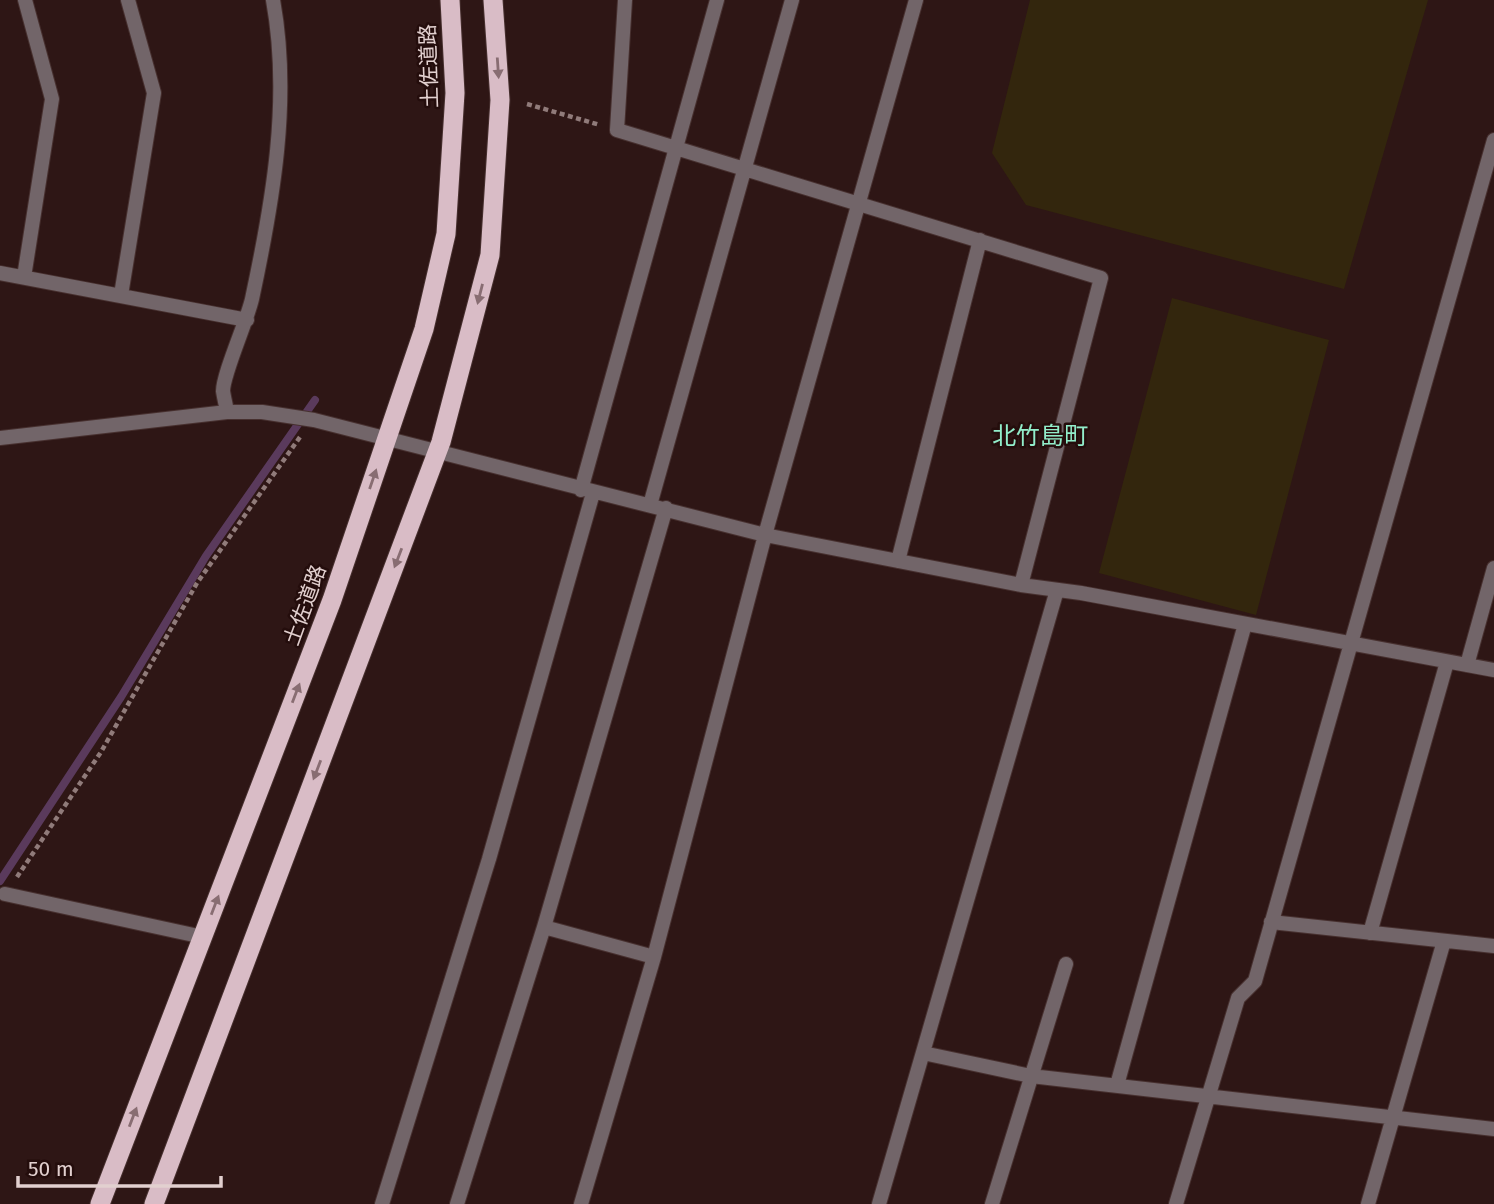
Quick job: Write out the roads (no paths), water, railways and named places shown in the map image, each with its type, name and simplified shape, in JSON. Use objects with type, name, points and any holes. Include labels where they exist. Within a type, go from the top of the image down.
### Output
[{"type":"highway","name":"土佐道路","points":[[100,1204],[332,600],[424,329],[446,234],[455,93],[450,0]]},
{"type":"highway","points":[[154,1204],[437,453],[490,255],[500,100],[493,0]]},
{"type":"street","points":[[24,277],[52,99],[25,0]]},
{"type":"street","points":[[121,295],[154,93],[128,0]]},
{"type":"street","points":[[227,412],[223,389],[247,320],[267,231],[278,148],[281,86],[273,0]]},
{"type":"street","points":[[625,0],[617,130],[1101,278],[1021,585]]},
{"type":"street","points":[[383,1204],[489,859],[717,0]]},
{"type":"street","points":[[650,505],[792,0]]},
{"type":"street","points":[[581,1204],[654,957],[765,535],[916,0]]},
{"type":"street","points":[[1176,1204],[1238,998],[1255,981],[1494,141]]},
{"type":"street","points":[[898,561],[980,240]]},
{"type":"street","points":[[0,273],[247,320]]},
{"type":"street","points":[[0,438],[227,412],[262,412],[314,421],[765,535],[1021,585],[1494,670]]},
{"type":"street","points":[[457,1204],[544,927],[666,508]]},
{"type":"street","points":[[1467,665],[1494,568]]},
{"type":"street","points":[[879,1204],[1057,590]]},
{"type":"street","points":[[1117,1085],[1245,624]]},
{"type":"street","points":[[1370,933],[1447,662]]},
{"type":"street","points":[[5,894],[203,937]]},
{"type":"street","points":[[1271,922],[1494,946]]},
{"type":"street","points":[[544,927],[654,957]]},
{"type":"street","points":[[1368,1204],[1444,941]]},
{"type":"street","points":[[992,1204],[1066,964]]},
{"type":"street","points":[[923,1053],[1031,1076],[1210,1094],[1494,1129]]},
{"type":"waterway","points":[[0,881],[121,697],[206,556],[315,400]]},
{"type":"district","name":"北竹島町","points":[[1040,436]]}]
